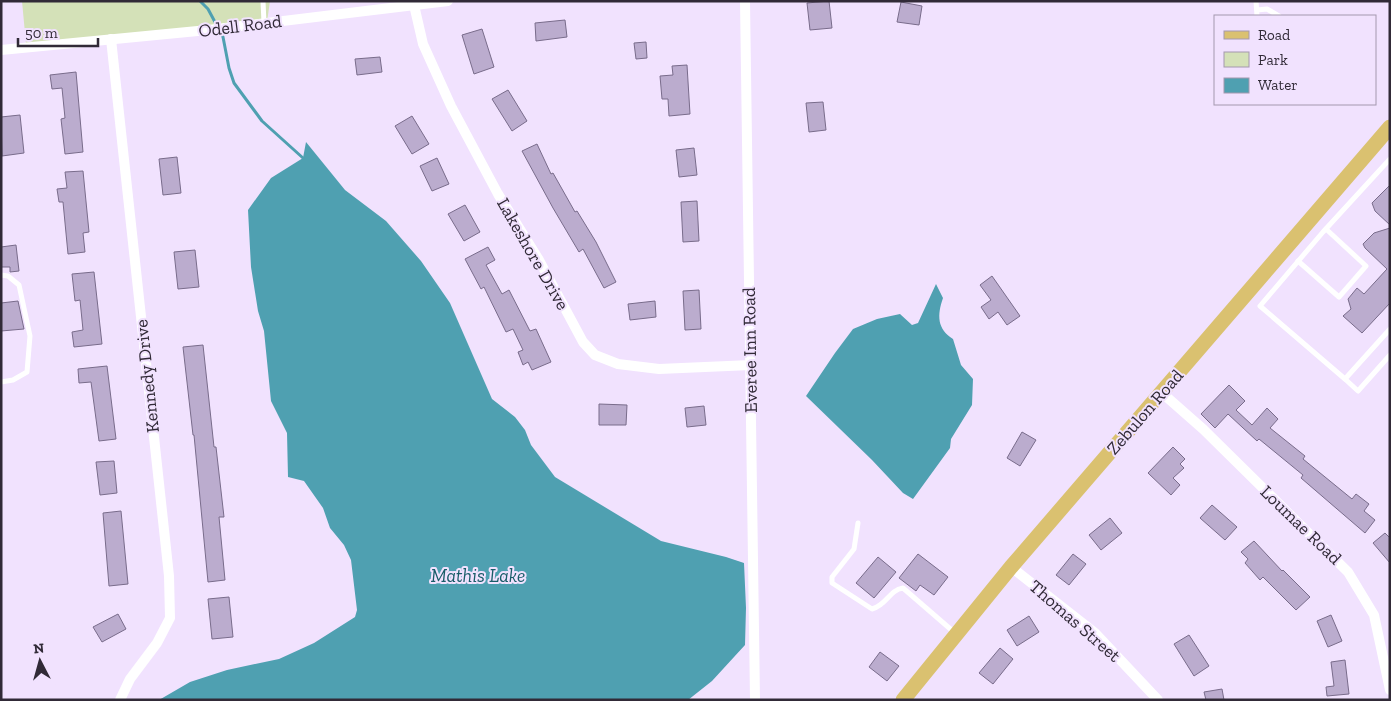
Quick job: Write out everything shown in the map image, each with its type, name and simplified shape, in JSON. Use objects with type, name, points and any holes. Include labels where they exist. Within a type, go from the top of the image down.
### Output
[{"type":"main road","name":"Zebulon Road","points":[[903,700],[1011,567],[1246,294],[1388,133]]},
{"type":"street","name":"Odell Road","points":[[1,50],[264,23],[448,1]]},
{"type":"street","name":"Everee Inn Road","points":[[745,1],[755,700]]},
{"type":"street","name":"Lakeshore Drive","points":[[414,5],[422,44],[451,106],[498,194],[539,260],[583,342],[595,355],[618,364],[659,369],[751,365]]},
{"type":"street","name":"Kennedy Drive","points":[[111,39],[169,576],[170,618],[157,643],[130,679],[120,700]]},
{"type":"street","name":"Loumae Road","points":[[1161,392],[1203,429],[1348,572],[1374,615],[1390,690]]},
{"type":"street","name":"Thomas Street","points":[[1011,567],[1094,633],[1158,700]]},
{"type":"lane","points":[[263,1],[264,23]]},
{"type":"lane","points":[[1256,1],[1257,13],[1267,9],[1277,15]]},
{"type":"lane","points":[[1260,306],[1326,229],[1390,159]]},
{"type":"lane","points":[[1298,261],[1339,297],[1366,266],[1326,229]]},
{"type":"lane","points":[[1,275],[8,276],[19,285],[30,336],[27,372],[13,380],[1,382]]},
{"type":"lane","points":[[1246,294],[1358,390],[1390,356]]},
{"type":"lane","points":[[1345,379],[1390,329]]},
{"type":"lane","points":[[858,523],[854,549],[832,577],[832,583],[872,610],[880,607],[896,589],[903,588],[957,635]]},
{"type":"green space","points":[[22,1],[270,1],[267,22],[26,44]]},
{"type":"water","name":"Mathis Lake","points":[[306,142],[345,190],[386,221],[421,261],[450,303],[492,399],[515,417],[525,430],[531,445],[555,477],[661,541],[744,563],[745,645],[712,681],[688,700],[159,700],[190,682],[227,670],[279,659],[314,643],[355,617],[357,610],[351,560],[344,545],[330,528],[323,508],[304,481],[288,477],[287,433],[271,401],[264,331],[258,311],[251,267],[248,210],[271,178],[303,158]]},
{"type":"water","points":[[936,284],[943,298],[939,316],[941,326],[953,339],[961,365],[973,379],[972,405],[951,439],[950,448],[913,499],[903,493],[806,396],[853,329],[877,319],[900,314],[912,325],[918,323]]},
{"type":"building","points":[[829,1],[832,28],[810,30],[807,3]]},
{"type":"building","points":[[901,2],[922,6],[919,25],[897,22]]},
{"type":"building","points":[[565,20],[567,37],[536,41],[535,23]]},
{"type":"building","points":[[482,29],[494,67],[474,74],[462,35]]},
{"type":"building","points":[[646,42],[647,58],[636,59],[634,43]]},
{"type":"building","points":[[380,57],[382,72],[357,75],[355,59]]},
{"type":"building","points":[[687,65],[690,114],[669,116],[668,99],[662,99],[660,76],[673,75],[672,66]]},
{"type":"building","points":[[76,72],[83,152],[65,154],[61,119],[65,118],[62,88],[52,89],[50,75]]},
{"type":"building","points":[[508,90],[527,121],[512,131],[492,99]]},
{"type":"building","points":[[823,102],[826,130],[809,132],[806,103]]},
{"type":"building","points":[[20,115],[24,153],[2,156],[1,117]]},
{"type":"building","points":[[412,116],[429,144],[412,154],[395,126]]},
{"type":"building","points":[[537,144],[551,174],[553,173],[575,212],[577,211],[596,242],[616,282],[604,288],[583,249],[579,252],[553,208],[522,151]]},
{"type":"building","points":[[694,148],[697,175],[679,177],[676,150]]},
{"type":"building","points":[[177,157],[181,193],[163,195],[159,159]]},
{"type":"building","points":[[437,158],[449,184],[432,191],[420,166]]},
{"type":"building","points":[[83,171],[89,232],[83,233],[85,252],[68,254],[63,202],[59,202],[57,189],[67,188],[65,172]]},
{"type":"building","points":[[1390,185],[1390,225],[1375,211],[1372,203]]},
{"type":"building","points":[[697,201],[699,241],[683,242],[681,202]]},
{"type":"building","points":[[465,205],[480,232],[464,241],[448,214]]},
{"type":"building","points":[[1390,228],[1390,303],[1362,333],[1343,316],[1351,309],[1348,299],[1357,288],[1364,294],[1387,269],[1363,244],[1374,233]]},
{"type":"building","points":[[16,245],[19,271],[10,272],[10,267],[1,267],[1,247]]},
{"type":"building","points":[[488,247],[495,260],[486,265],[502,294],[509,290],[530,331],[536,329],[551,362],[532,370],[528,362],[523,365],[518,352],[523,350],[513,329],[506,332],[484,287],[481,289],[465,259]]},
{"type":"building","points":[[195,250],[199,287],[178,289],[174,252]]},
{"type":"building","points":[[94,272],[102,344],[74,347],[72,332],[83,330],[80,300],[75,301],[72,274]]},
{"type":"building","points":[[992,276],[1020,316],[1007,325],[998,312],[989,319],[981,307],[991,300],[980,285]]},
{"type":"building","points":[[699,290],[701,329],[685,330],[683,291]]},
{"type":"building","points":[[18,301],[24,329],[1,331],[1,303]]},
{"type":"building","points":[[655,301],[656,317],[630,320],[628,304]]},
{"type":"building","points":[[203,345],[224,517],[219,517],[225,580],[208,582],[194,435],[183,347]]},
{"type":"building","points":[[107,366],[116,439],[99,441],[91,382],[79,383],[78,369]]},
{"type":"building","points":[[1229,385],[1245,401],[1236,410],[1252,425],[1267,408],[1278,419],[1270,428],[1305,456],[1303,459],[1352,499],[1356,494],[1369,504],[1364,511],[1375,520],[1365,533],[1301,478],[1303,475],[1259,439],[1257,441],[1228,414],[1215,428],[1201,414]]},
{"type":"building","points":[[599,404],[627,405],[626,425],[599,425]]},
{"type":"building","points":[[704,406],[706,425],[687,427],[685,408]]},
{"type":"building","points":[[1022,432],[1036,440],[1020,466],[1007,458]]},
{"type":"building","points":[[1173,447],[1185,459],[1180,464],[1184,468],[1173,478],[1180,485],[1171,495],[1148,473]]},
{"type":"building","points":[[114,461],[117,493],[100,495],[96,462]]},
{"type":"building","points":[[1212,505],[1237,527],[1225,540],[1200,518]]},
{"type":"building","points":[[121,511],[128,584],[109,586],[103,513]]},
{"type":"building","points":[[1110,518],[1122,533],[1101,550],[1089,535]]},
{"type":"building","points":[[1385,533],[1390,538],[1390,563],[1373,543]]},
{"type":"building","points":[[1254,541],[1310,597],[1296,610],[1263,577],[1260,580],[1245,563],[1248,559],[1241,552]]},
{"type":"building","points":[[918,554],[948,577],[934,595],[920,585],[916,591],[899,578]]},
{"type":"building","points":[[1073,554],[1086,564],[1069,585],[1056,575]]},
{"type":"building","points":[[878,557],[896,572],[874,598],[856,583]]},
{"type":"building","points":[[229,597],[233,637],[212,639],[208,599]]},
{"type":"building","points":[[118,614],[126,629],[102,642],[93,627]]},
{"type":"building","points":[[1331,615],[1342,641],[1328,647],[1317,621]]},
{"type":"building","points":[[1029,616],[1039,632],[1017,646],[1007,630]]},
{"type":"building","points":[[1189,635],[1209,666],[1194,676],[1174,644]]},
{"type":"building","points":[[1000,648],[1013,659],[993,684],[979,673]]},
{"type":"building","points":[[880,652],[899,666],[887,681],[869,667]]},
{"type":"building","points":[[1345,660],[1349,694],[1327,696],[1326,687],[1334,686],[1331,662]]},
{"type":"building","points":[[1222,689],[1224,700],[1206,700],[1204,692]]},
{"type":"waterway","points":[[200,1],[208,9],[223,37],[234,83],[262,121],[303,158]]}]
